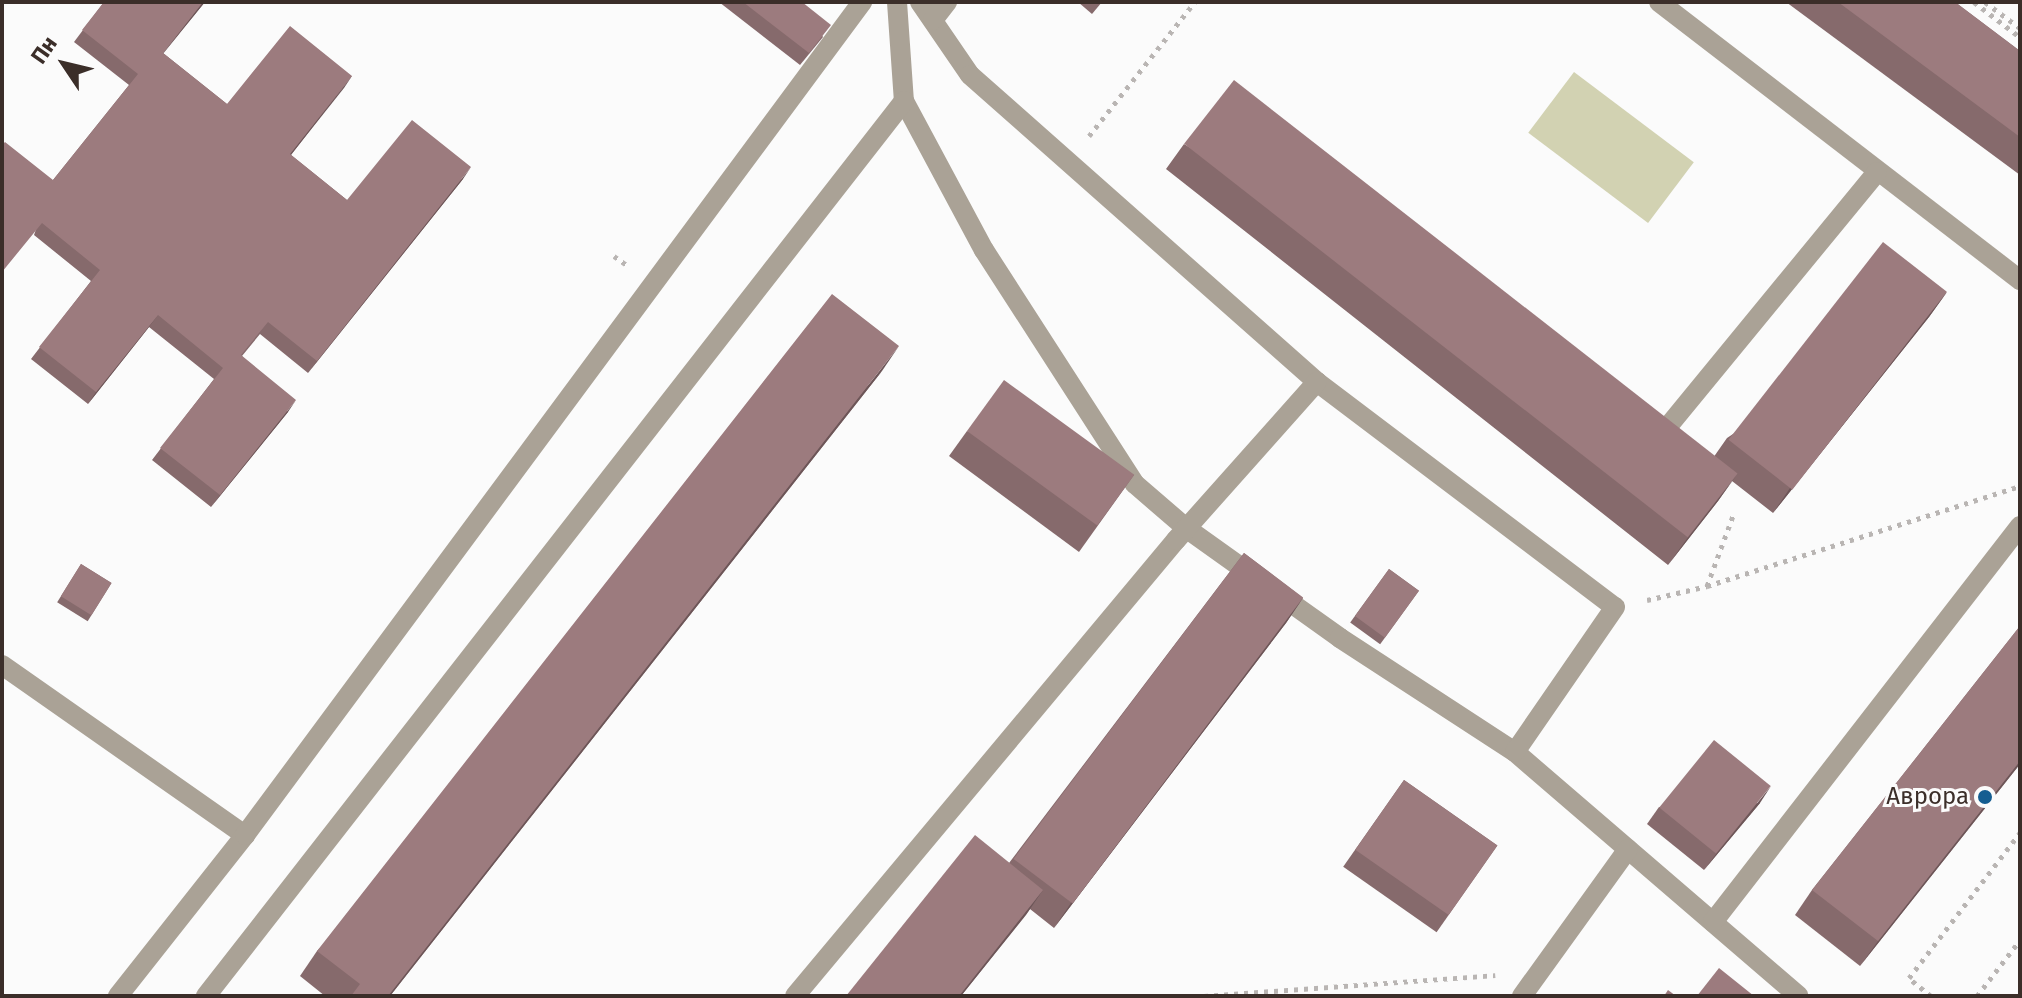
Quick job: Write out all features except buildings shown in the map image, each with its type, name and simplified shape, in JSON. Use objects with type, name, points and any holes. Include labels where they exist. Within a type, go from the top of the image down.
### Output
[{"type":"lane","points":[[118,996],[245,835],[862,2]]},
{"type":"lane","points":[[897,2],[904,101],[984,250],[1135,484],[1186,528],[1515,752],[1799,996]]},
{"type":"lane","points":[[920,2],[970,75],[1317,382],[1615,607],[1515,752]]},
{"type":"lane","points":[[933,20],[947,2]]},
{"type":"lane","points":[[1659,2],[2020,280]]},
{"type":"lane","points":[[206,996],[904,101]]},
{"type":"lane","points":[[1670,424],[1877,172]]},
{"type":"lane","points":[[795,996],[1186,528],[1317,382]]},
{"type":"lane","points":[[1713,922],[2020,526]]},
{"type":"lane","points":[[2,665],[245,835]]},
{"type":"lane","points":[[1522,996],[1628,849]]},
{"type":"path","points":[[1068,162],[1195,2]]},
{"type":"path","points":[[1974,2],[2020,37]]},
{"type":"path","points":[[1985,2],[2020,28]]},
{"type":"path","points":[[1615,607],[1707,586],[2020,486]]},
{"type":"path","points":[[1707,586],[1734,513]]},
{"type":"path","points":[[1931,996],[1909,978],[2020,833]]},
{"type":"path","points":[[1977,996],[2020,940]]},
{"type":"path","points":[[1204,996],[1540,972]]},
{"type":"green space","points":[[1574,72],[1694,162],[1648,223],[1528,133]]},
{"type":"place","name":"Аврора","points":[[1985,797]]}]
